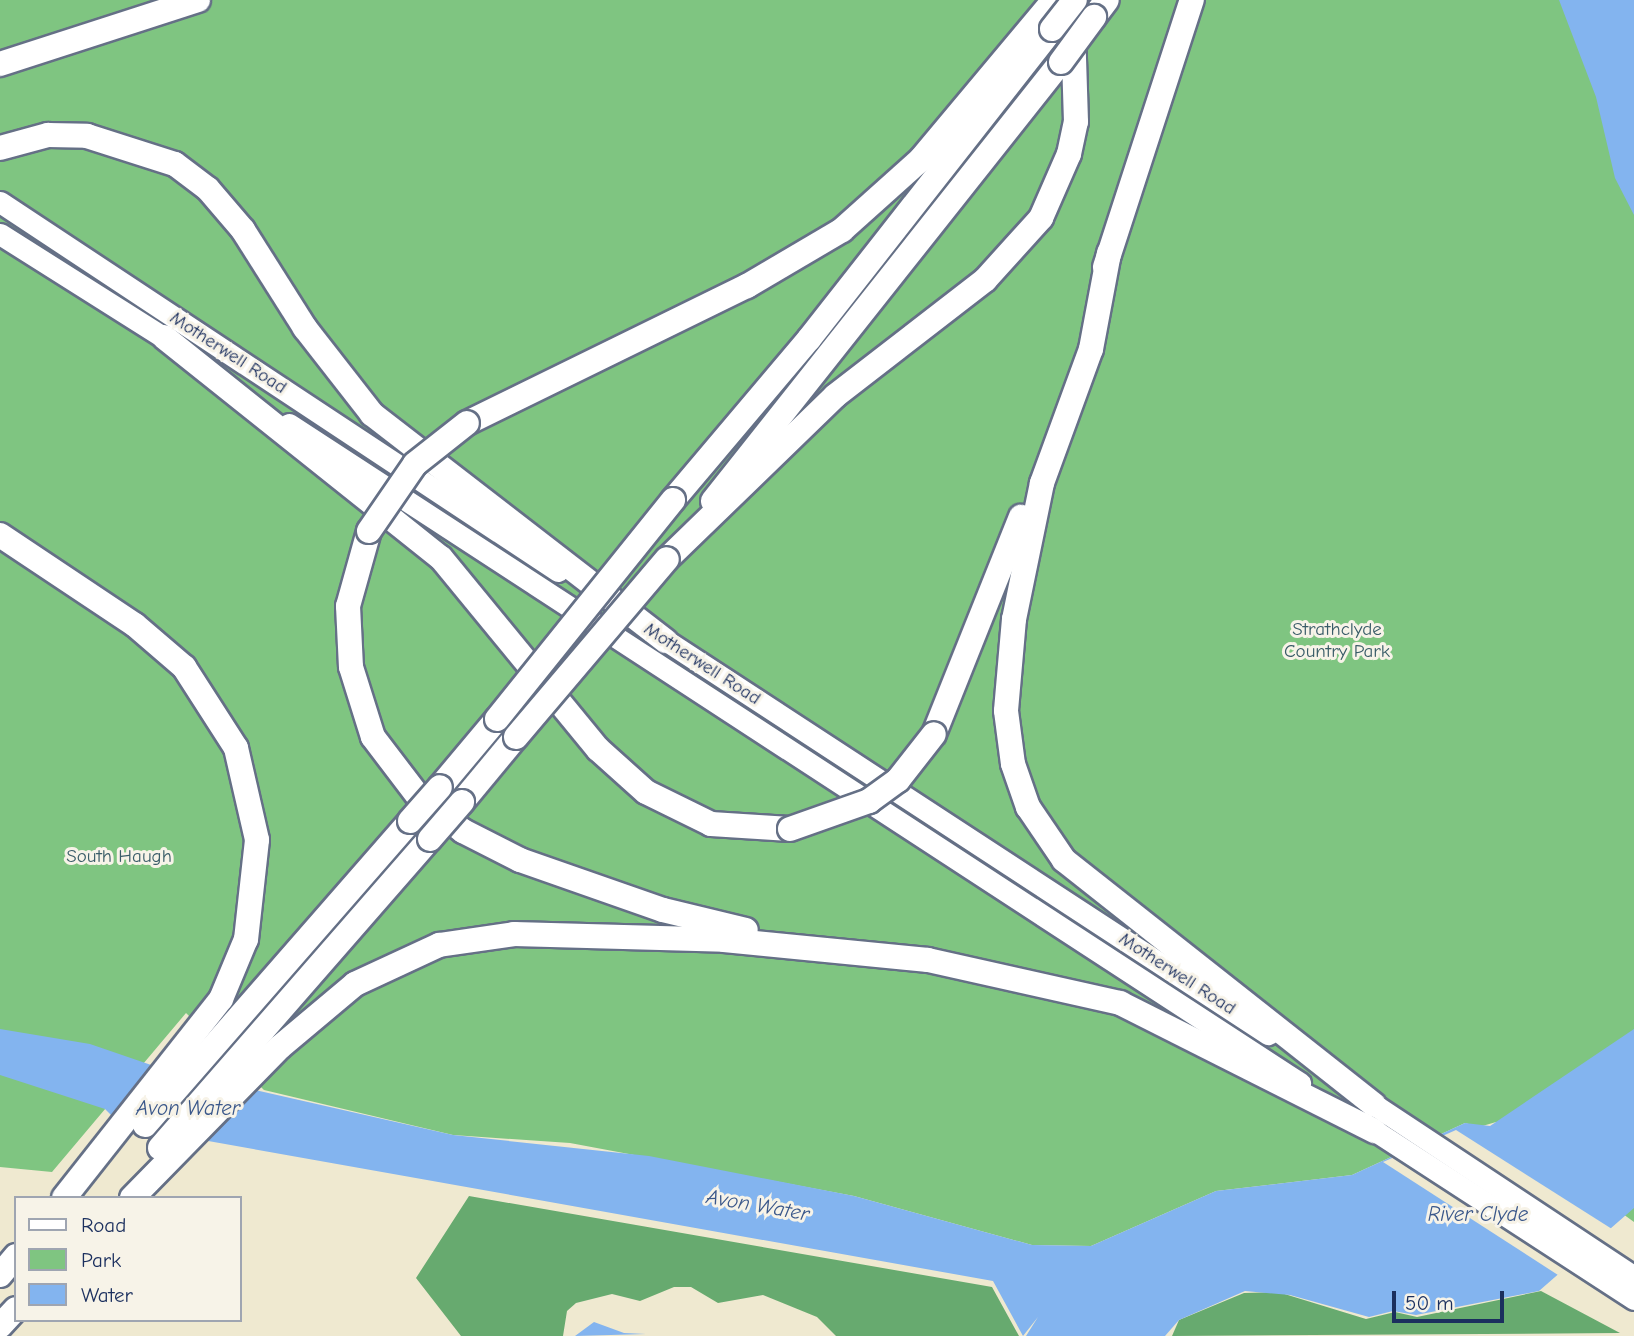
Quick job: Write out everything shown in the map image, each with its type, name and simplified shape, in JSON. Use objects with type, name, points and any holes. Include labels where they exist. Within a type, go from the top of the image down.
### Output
[{"type":"highway","points":[[0,64],[198,0]]},
{"type":"highway","points":[[887,958],[663,910],[520,860],[438,813],[394,769],[358,701],[348,606],[369,531],[415,464],[467,423],[747,286],[842,230],[921,159],[1054,10],[1074,0]]},
{"type":"highway","points":[[164,337],[441,558],[598,749],[646,792],[711,824],[790,829],[869,801],[912,765],[934,734],[1002,571],[1192,0]]},
{"type":"highway","points":[[117,1196],[159,1161],[268,1045],[430,839],[667,559],[1101,8]]},
{"type":"highway","points":[[80,1196],[112,1152],[212,1035],[440,787],[673,500],[809,339],[1054,10]]},
{"type":"highway","points":[[667,559],[835,396],[985,280],[1041,218],[1069,154],[1080,94],[1054,10]]},
{"type":"highway","points":[[6,145],[87,136],[134,147],[186,172],[243,230],[305,328],[372,414],[666,641]]},
{"type":"highway","points":[[1109,253],[1091,349],[1042,483],[1014,619],[1006,710],[1013,764],[1028,807],[1064,860],[1374,1105]]},
{"type":"highway","points":[[0,535],[184,667],[220,717],[246,776],[257,840],[254,901],[212,1035]]},
{"type":"highway","points":[[0,543],[80,590]]},
{"type":"highway","points":[[268,1045],[377,971],[474,938],[562,933],[696,939],[928,960],[1120,1003],[1390,1132]]},
{"type":"highway","points":[[66,1196],[112,1152]]},
{"type":"highway","points":[[133,1196],[159,1161]]},
{"type":"highway","points":[[0,1275],[14,1258]]},
{"type":"highway","points":[[0,1284],[14,1269]]},
{"type":"highway","points":[[0,1326],[14,1312]]},
{"type":"main road","name":"Motherwell Road","points":[[0,202],[1374,1105],[1390,1132]]},
{"type":"main road","name":"Motherwell Road","points":[[0,234],[164,337],[550,598],[1390,1132]]},
{"type":"main road","points":[[1390,1132],[1631,1286]]},
{"type":"green space","points":[[0,0],[1634,0],[1634,1222],[1496,1122],[1479,1127],[1465,1123],[1352,1175],[1216,1191],[1091,1246],[1032,1245],[854,1196],[570,1143],[453,1135],[264,1090],[186,1013],[52,1172],[0,1167]]},
{"type":"green space","points":[[469,1196],[992,1287],[1019,1336],[836,1336],[817,1317],[763,1295],[718,1303],[691,1287],[674,1287],[640,1301],[612,1294],[576,1303],[567,1311],[563,1336],[461,1336],[416,1278]]},
{"type":"green space","points":[[1541,1291],[1620,1333],[1172,1336],[1179,1320],[1244,1293],[1278,1292],[1366,1319],[1395,1312],[1417,1317]]},
{"type":"water","points":[[1559,0],[1634,0],[1634,215],[1615,178],[1596,97]]},
{"type":"water","name":"Avon Water","points":[[0,1029],[90,1044],[157,1067],[121,1125],[105,1109],[0,1075]]},
{"type":"water","name":"River Clyde","points":[[1634,1029],[1634,1208],[1539,1291],[1416,1315],[1393,1311],[1369,1317],[1290,1295],[1245,1291],[1179,1320],[1165,1336],[1026,1336],[1038,1317],[1023,1336],[993,1281],[124,1126],[159,1068],[453,1135],[649,1156],[854,1196],[1032,1245],[1091,1246],[1216,1191],[1352,1175],[1465,1123],[1490,1126]]},
{"type":"water","points":[[594,1322],[624,1333],[646,1334],[575,1336]]},
{"type":"pier","points":[[1456,1130],[1612,1229],[1558,1275],[1383,1162]]},
{"type":"park label","name":"Strathclyde Country Park","points":[[1337,641]]},
{"type":"park label","name":"South Haugh","points":[[119,857]]}]
